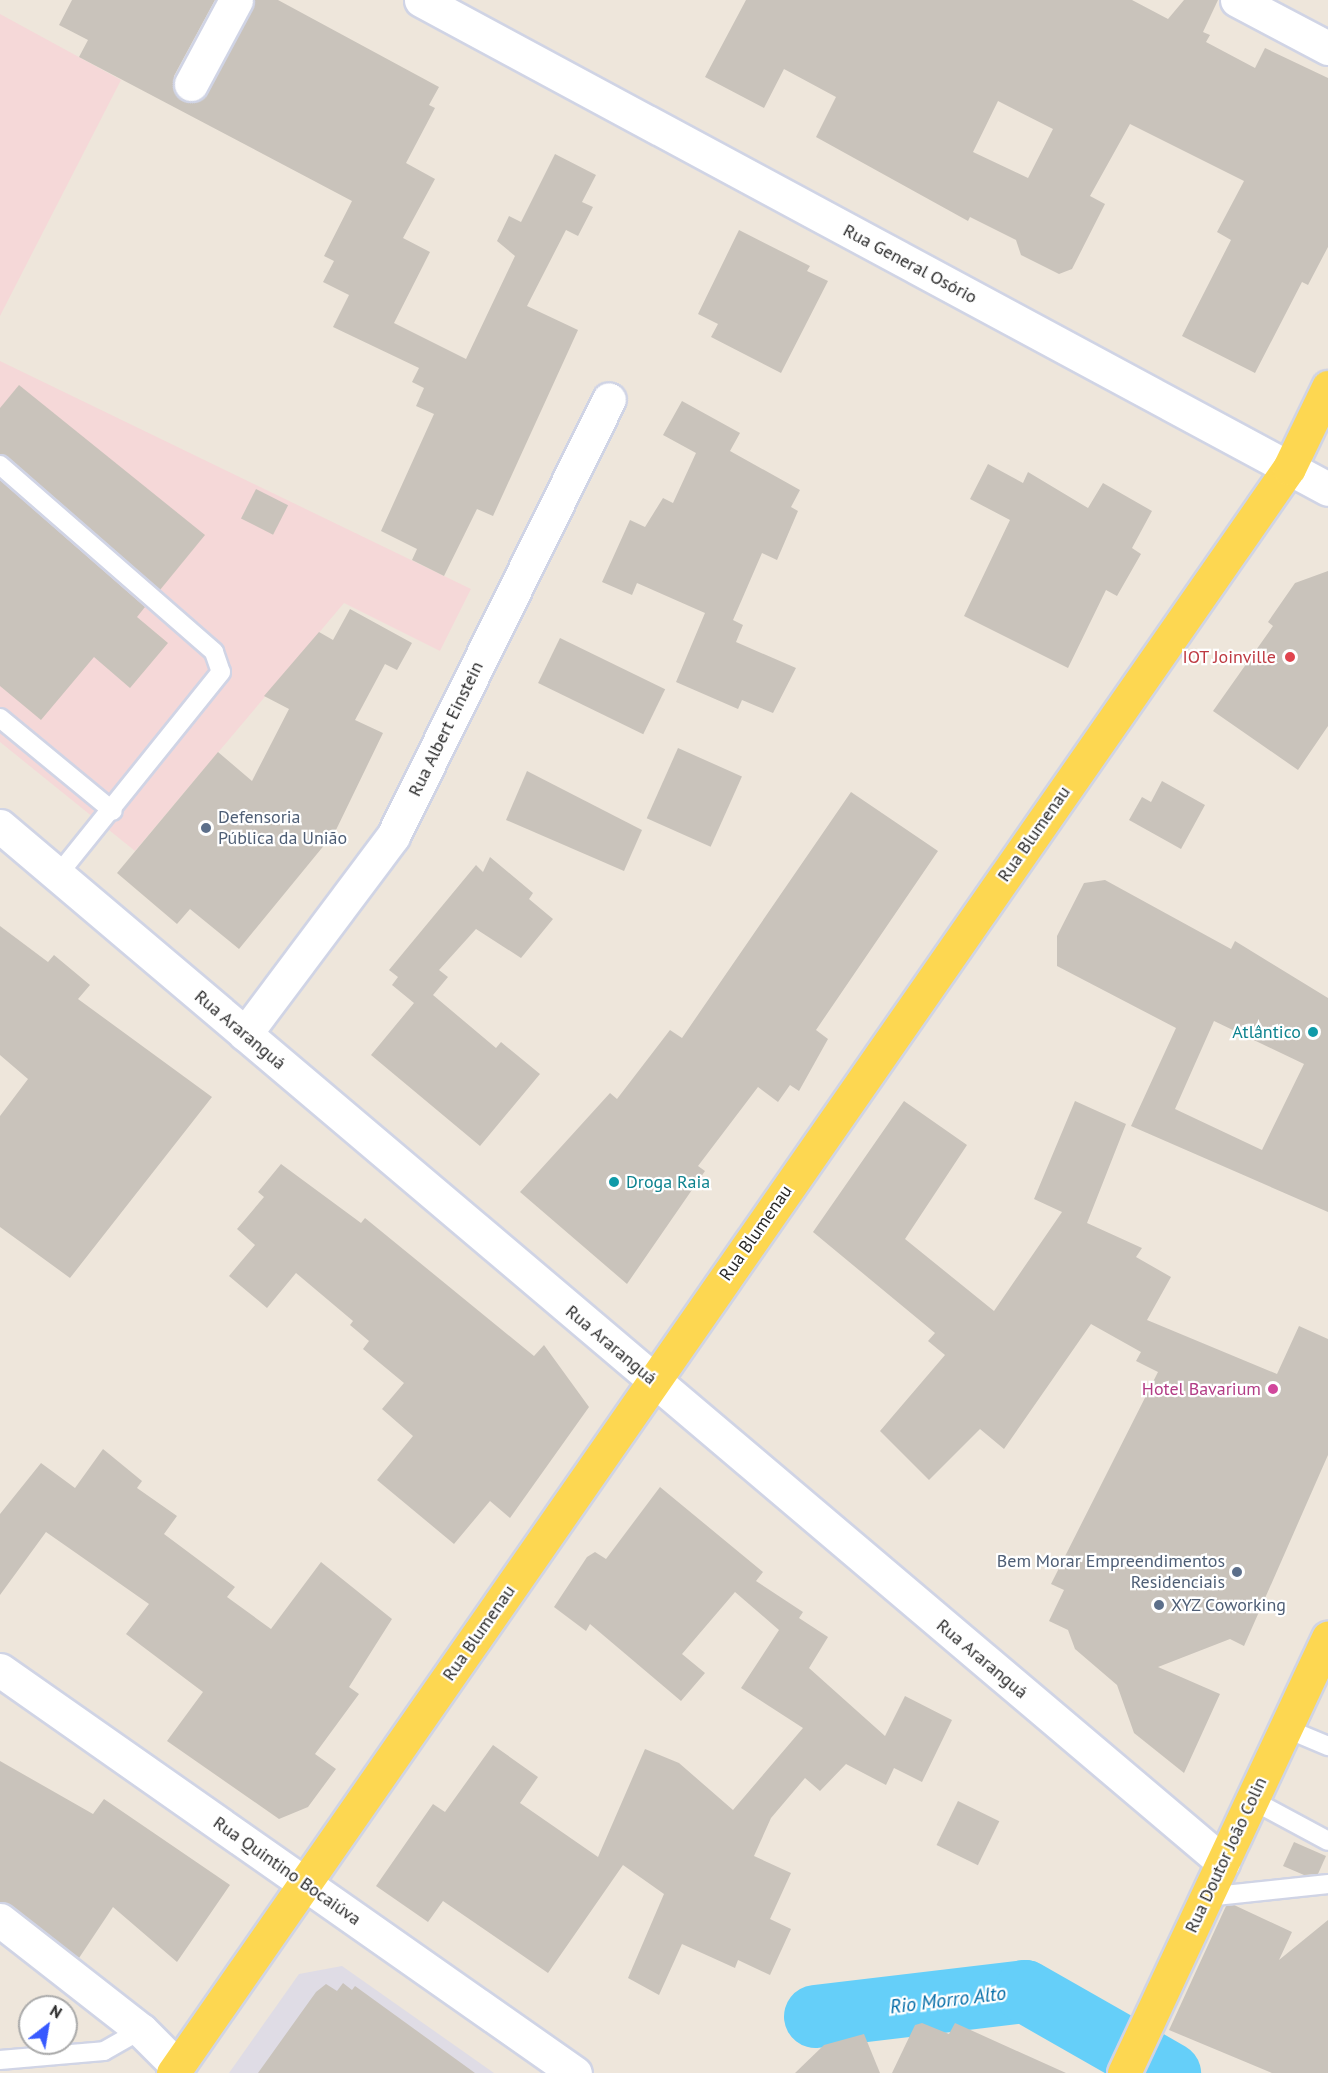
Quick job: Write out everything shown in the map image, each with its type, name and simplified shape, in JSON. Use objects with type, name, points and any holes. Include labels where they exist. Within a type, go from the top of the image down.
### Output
[{"type":"main road","name":"Rua Blumenau","points":[[175,2070],[1289,468],[1328,387]]},
{"type":"main road","name":"Rua Doutor João Colin","points":[[1124,2073],[1328,1637]]},
{"type":"street","points":[[191,84],[236,0]]},
{"type":"street","name":"Rua General Osório","points":[[421,0],[1328,489]]},
{"type":"street","points":[[1237,0],[1328,48]]},
{"type":"street","name":"Rua Albert Einstein","points":[[245,1034],[393,836],[609,399]]},
{"type":"street","name":"Rua Araranguá","points":[[0,826],[1222,1862]]},
{"type":"street","name":"Rua Quintino Bocaiúva","points":[[0,1670],[575,2073]]},
{"type":"street","points":[[0,1920],[141,2030],[175,2070]]},
{"type":"lane","points":[[0,465],[214,652],[219,662],[217,681],[113,811],[58,875]]},
{"type":"lane","points":[[0,718],[113,811]]},
{"type":"lane","points":[[1285,1728],[1328,1746]]},
{"type":"lane","points":[[1252,1800],[1305,1824],[1328,1842]]},
{"type":"lane","points":[[1206,1897],[1328,1884]]},
{"type":"lane","points":[[0,2060],[104,2051],[141,2030]]},
{"type":"shaded area","points":[[0,14],[121,80],[0,316]]},
{"type":"shaded area","points":[[0,361],[471,589],[440,651],[344,603],[135,851],[0,742]]},
{"type":"shaded area","points":[[342,1966],[494,2073],[229,2073],[299,1974]]},
{"type":"building","points":[[72,0],[215,0],[174,76],[175,93],[183,101],[200,100],[208,93],[255,0],[278,0],[439,87],[429,105],[435,108],[406,163],[435,179],[403,238],[430,252],[394,323],[466,359],[515,256],[497,241],[509,216],[521,222],[555,154],[596,175],[582,202],[593,207],[578,236],[566,230],[527,306],[578,330],[493,516],[477,509],[444,576],[412,560],[417,549],[381,531],[434,414],[416,406],[424,388],[412,382],[419,368],[333,327],[349,295],[323,282],[334,261],[324,256],[352,201],[79,57],[88,40],[59,25]]},
{"type":"building","points":[[746,0],[1132,0],[1168,19],[1184,0],[1218,0],[1203,32],[1210,35],[1206,42],[1255,68],[1265,48],[1328,78],[1328,247],[1308,285],[1302,282],[1255,373],[1182,336],[1231,240],[1217,232],[1244,181],[1130,124],[1090,196],[1105,204],[1072,269],[1059,274],[1021,255],[1016,240],[970,217],[968,221],[816,137],[836,97],[784,69],[764,108],[705,77]],"holes":[[[998,101],[1053,129],[1028,178],[973,152]]]},
{"type":"building","points":[[739,230],[810,266],[807,271],[828,281],[781,373],[711,337],[718,324],[698,314]]},
{"type":"building","points":[[19,385],[205,535],[160,590],[0,454],[0,408]]},
{"type":"building","points":[[682,401],[740,433],[730,451],[800,490],[791,507],[798,511],[777,560],[762,553],[733,620],[743,625],[736,642],[796,668],[773,713],[742,700],[738,709],[676,682],[705,613],[637,583],[632,595],[602,582],[630,520],[645,527],[663,498],[673,503],[696,453],[663,435]]},
{"type":"building","points":[[988,464],[1023,483],[1028,472],[1088,508],[1103,483],[1152,511],[1132,548],[1141,554],[1117,596],[1106,590],[1068,668],[964,616],[1010,520],[970,499]]},
{"type":"building","points":[[0,480],[145,607],[137,617],[168,643],[130,688],[94,657],[41,720],[0,686]]},
{"type":"building","points":[[256,489],[288,505],[273,535],[241,518]]},
{"type":"building","name":"IOT Joinville","points":[[1328,571],[1328,726],[1298,770],[1213,711],[1273,626],[1268,622],[1295,583]]},
{"type":"building","points":[[350,609],[412,643],[397,670],[385,664],[355,720],[383,733],[335,832],[239,949],[190,909],[177,924],[117,873],[218,752],[252,781],[289,709],[264,696],[319,632],[333,640]]},
{"type":"building","points":[[560,638],[665,689],[643,734],[538,683]]},
{"type":"building","points":[[678,748],[742,776],[711,847],[647,818]]},
{"type":"building","points":[[527,771],[642,830],[624,871],[506,820]]},
{"type":"building","points":[[1162,781],[1205,805],[1181,849],[1129,820],[1142,797],[1151,802]]},
{"type":"building","points":[[851,792],[938,851],[816,1030],[828,1039],[799,1091],[790,1085],[778,1102],[758,1087],[698,1166],[705,1171],[627,1284],[520,1192],[610,1093],[617,1099],[670,1030],[682,1038]]},
{"type":"building","points":[[490,857],[533,893],[529,899],[553,919],[521,958],[476,929],[439,970],[448,977],[433,995],[496,1048],[501,1042],[540,1074],[480,1146],[371,1055],[414,1003],[392,985],[398,977],[389,970],[476,865],[483,872]]},
{"type":"building","points":[[1105,880],[1231,949],[1235,941],[1328,998],[1328,1212],[1131,1126],[1176,1028],[1057,966],[1057,936],[1084,883]],"holes":[[[1214,1021],[1304,1064],[1262,1150],[1175,1109]]]},
{"type":"building","points":[[0,926],[48,962],[54,955],[90,985],[78,999],[212,1097],[70,1278],[0,1227],[0,1116],[28,1079],[0,1055]]},
{"type":"building","points":[[904,1101],[967,1145],[905,1239],[994,1311],[1062,1212],[1034,1199],[1075,1101],[1126,1124],[1087,1223],[1142,1248],[1136,1257],[1171,1277],[1147,1320],[1277,1374],[1299,1326],[1328,1339],[1328,1455],[1244,1646],[1230,1639],[1158,1667],[1220,1694],[1184,1773],[1134,1733],[1117,1685],[1075,1649],[1068,1630],[1049,1621],[1064,1590],[1051,1584],[1158,1372],[1136,1361],[1141,1352],[1091,1324],[1004,1449],[980,1429],[929,1480],[880,1431],[945,1355],[928,1341],[935,1333],[813,1232]]},
{"type":"building","points":[[281,1164],[361,1223],[365,1218],[534,1356],[544,1345],[589,1407],[510,1518],[490,1501],[454,1544],[377,1480],[413,1436],[382,1409],[404,1383],[363,1349],[369,1341],[350,1325],[353,1321],[296,1273],[267,1308],[229,1276],[255,1245],[237,1229],[264,1197],[258,1192]]},
{"type":"building","points":[[103,1449],[142,1481],[137,1488],[177,1516],[164,1534],[235,1587],[227,1597],[271,1629],[321,1562],[392,1619],[349,1687],[359,1694],[315,1754],[336,1769],[308,1807],[279,1819],[167,1741],[203,1692],[126,1634],[149,1604],[46,1532],[0,1595],[0,1514],[41,1463],[75,1488]]},
{"type":"building","points":[[660,1487],[763,1572],[756,1581],[803,1612],[799,1618],[828,1637],[809,1668],[885,1736],[905,1696],[952,1720],[922,1782],[894,1768],[886,1785],[846,1764],[820,1791],[805,1778],[771,1818],[754,1856],[791,1873],[770,1919],[791,1929],[770,1975],[738,1960],[735,1968],[682,1944],[659,1995],[628,1978],[664,1894],[623,1865],[548,1973],[443,1901],[428,1922],[376,1886],[433,1804],[445,1812],[493,1745],[538,1777],[520,1803],[598,1857],[645,1749],[679,1763],[733,1810],[803,1728],[741,1688],[779,1630],[735,1592],[682,1654],[705,1673],[681,1701],[590,1624],[586,1631],[554,1607],[587,1557],[595,1552],[606,1559]]},
{"type":"building","points":[[0,1761],[93,1814],[104,1799],[230,1885],[177,1962],[113,1907],[79,1958],[0,1902]]},
{"type":"building","points":[[958,1801],[999,1821],[978,1865],[937,1845]]},
{"type":"building","points":[[1294,1842],[1326,1856],[1318,1874],[1304,1875],[1283,1866]]},
{"type":"building","points":[[1234,1905],[1292,1932],[1279,1960],[1328,1920],[1328,2073],[1272,2073],[1169,2030],[1226,1906]]},
{"type":"building","points":[[343,1983],[352,1990],[355,1986],[475,2073],[258,2073],[316,1992],[326,1984],[337,1991]]},
{"type":"building","points":[[922,2023],[949,2034],[955,2023],[1066,2073],[892,2073],[915,2025]]},
{"type":"building","points":[[864,2034],[880,2073],[795,2073],[824,2045]]},
{"type":"waterway","name":"Rio Morro Alto","points":[[815,2016],[1025,1991],[1169,2073]]},
{"type":"place","name":"IOT Joinville","points":[[1290,657]]},
{"type":"place","name":"Defensoria Pública da União","points":[[206,828]]},
{"type":"place","name":"Atlântico","points":[[1313,1032]]},
{"type":"place","name":"Droga Raia","points":[[614,1182]]},
{"type":"place","name":"Hotel Bavarium","points":[[1273,1389]]},
{"type":"place","name":"Bem Morar Empreendimentos Residenciais","points":[[1237,1572]]},
{"type":"place","name":"XYZ Coworking","points":[[1159,1605]]}]
